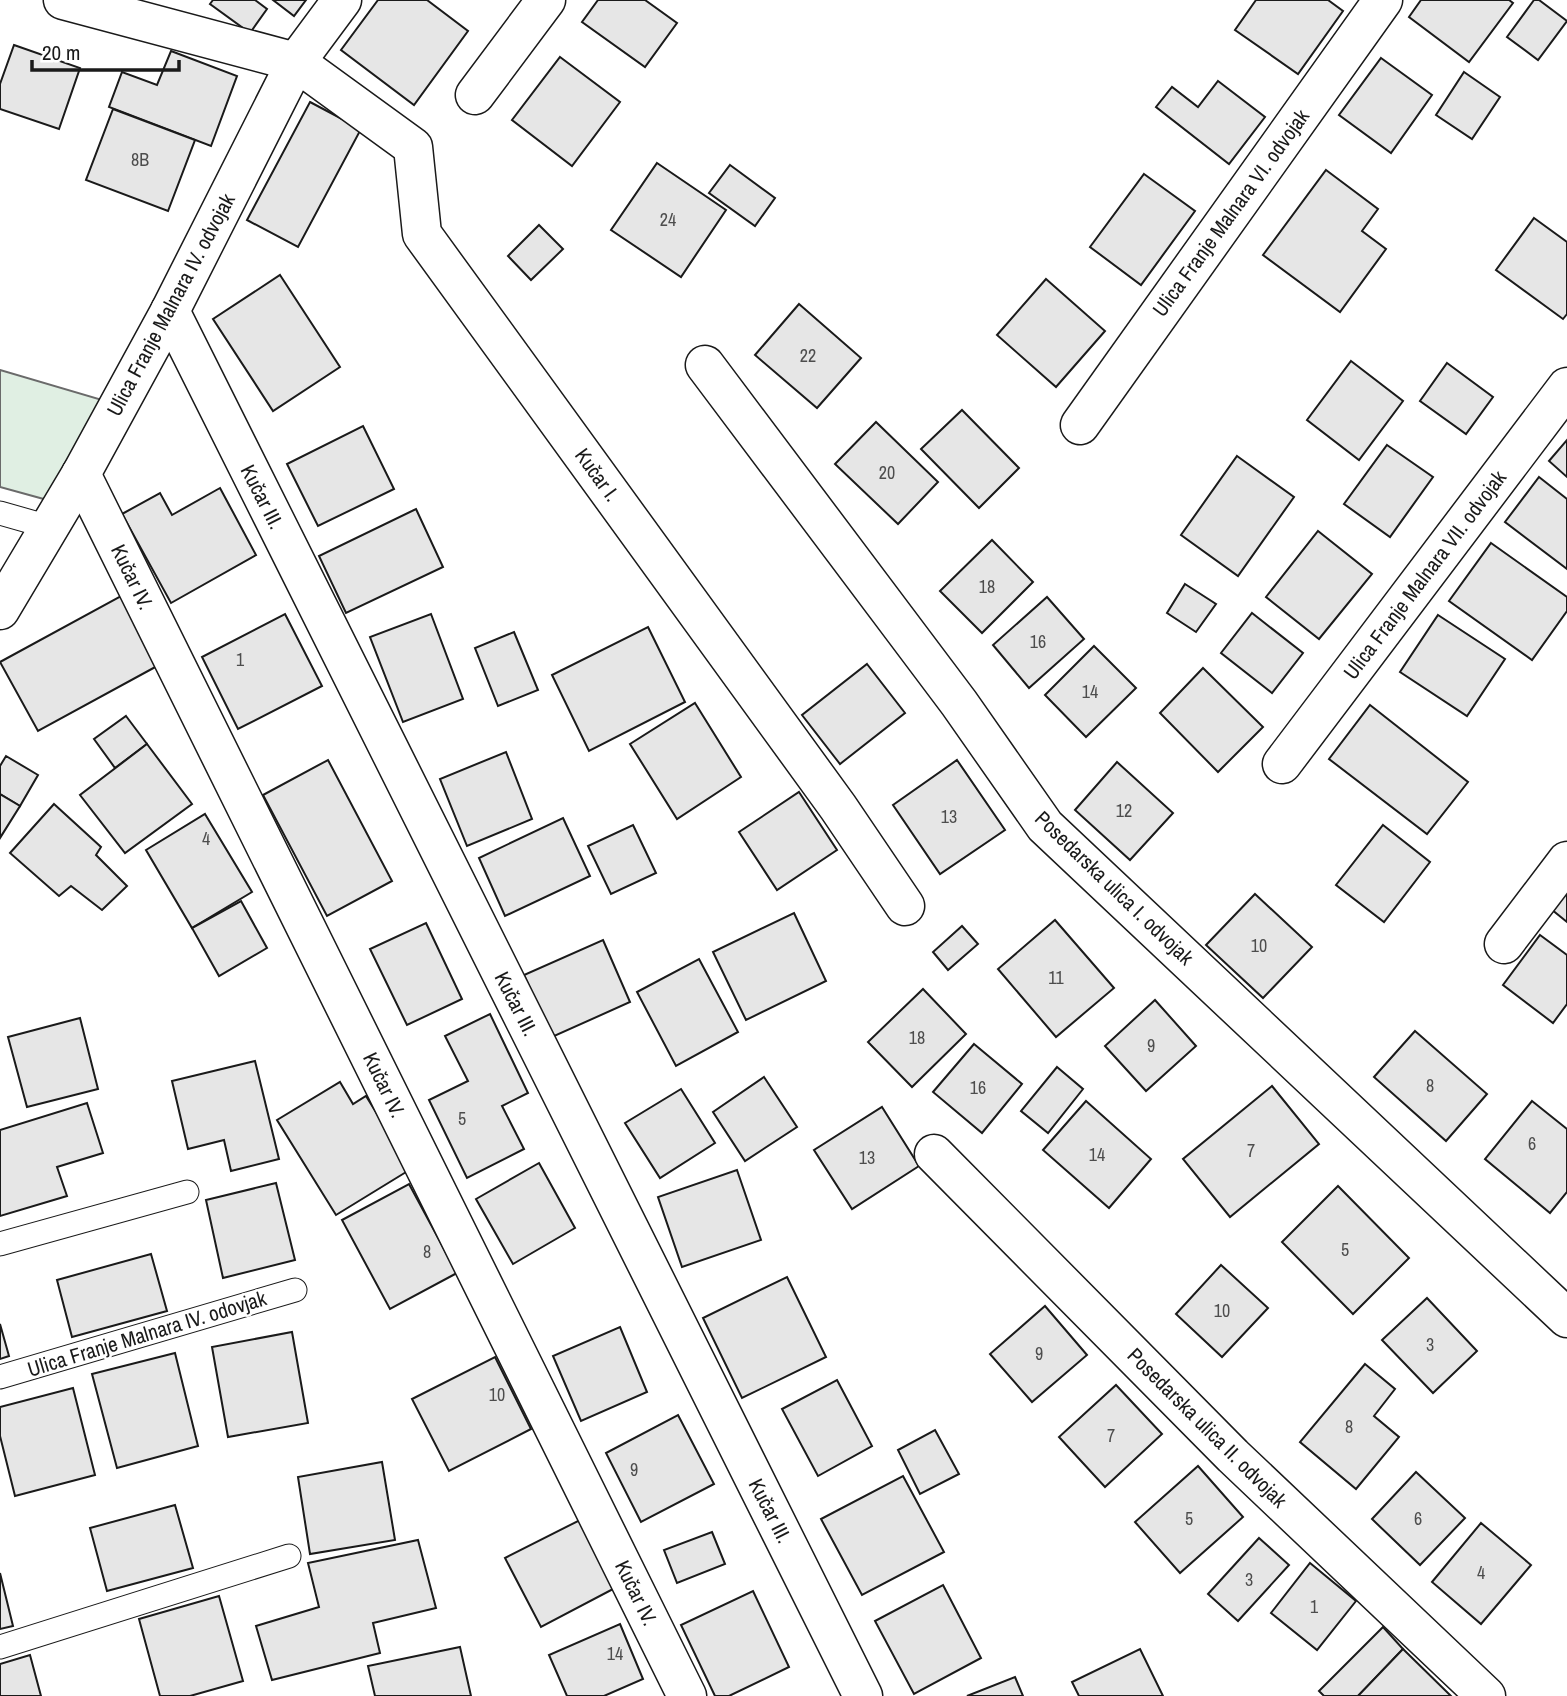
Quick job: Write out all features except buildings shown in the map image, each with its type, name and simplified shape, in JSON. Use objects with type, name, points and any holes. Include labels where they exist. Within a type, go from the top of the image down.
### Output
[{"type":"street","points":[[63,0],[296,62]]},
{"type":"street","name":"Ulica Franje Malnara IV. odvojak","points":[[0,610],[81,474],[170,311],[296,62],[342,0]]},
{"type":"street","points":[[475,94],[546,0]]},
{"type":"street","name":"Ulica Franje Malnara VI. odvojak","points":[[1080,425],[1383,0]]},
{"type":"street","name":"Kučar I.","points":[[296,62],[413,148],[422,234],[838,807],[905,906]]},
{"type":"street","name":"Kučar III.","points":[[170,311],[863,1696]]},
{"type":"street","name":"Posedarska ulica I. odvojak","points":[[705,365],[960,704],[1045,826],[1567,1318]]},
{"type":"street","name":"Ulica Franje Malnara VII. odvojak","points":[[1282,764],[1567,387]]},
{"type":"street","name":"Kučar IV.","points":[[81,474],[688,1696]]},
{"type":"street","points":[[1504,944],[1567,861]]},
{"type":"street","name":"Posedarska ulica II. odvojak","points":[[934,1154],[1233,1456],[1486,1696]]},
{"type":"lane","points":[[0,513],[49,527]]},
{"type":"lane","points":[[0,1244],[187,1192]]},
{"type":"lane","name":"Ulica Franje Malnara IV. odovjak","points":[[0,1377],[295,1290]]},
{"type":"lane","points":[[0,1647],[289,1556]]},
{"type":"green space","points":[[0,370],[109,402],[51,501],[0,487]]}]
